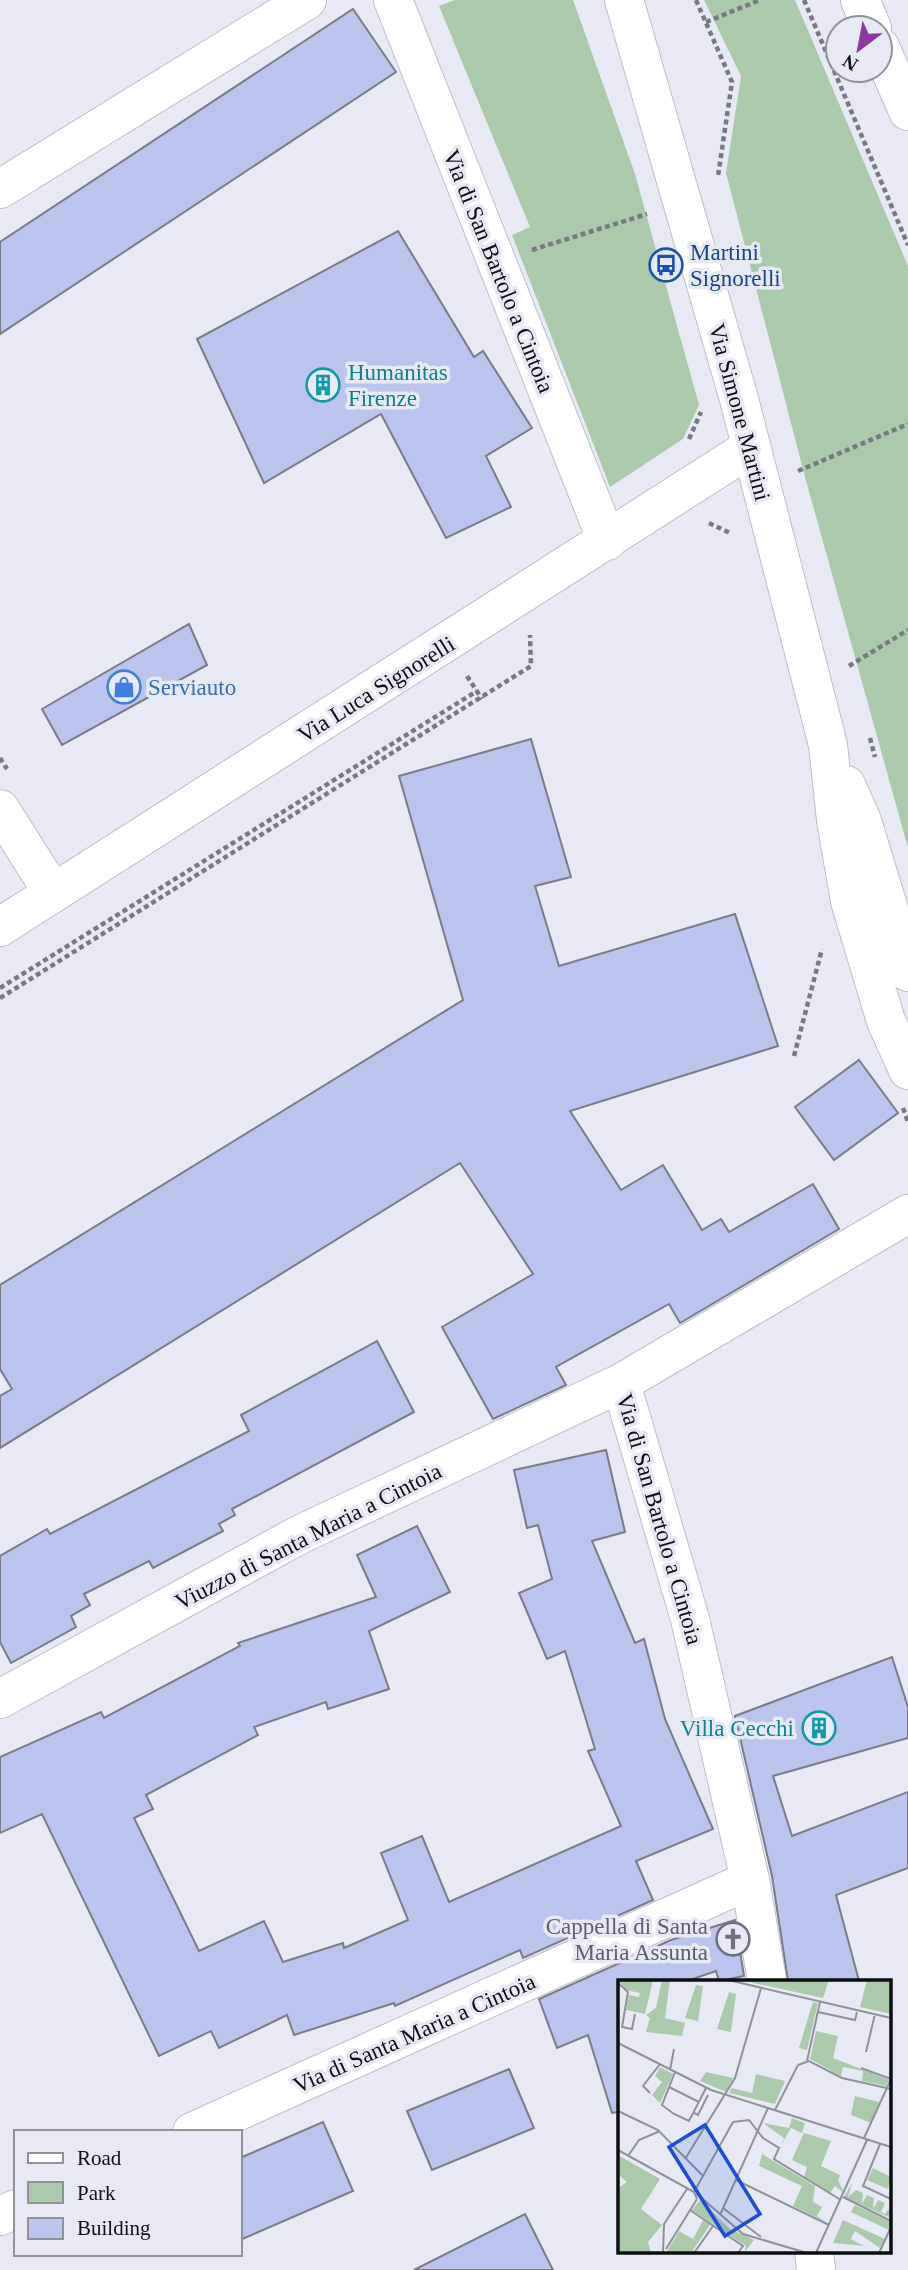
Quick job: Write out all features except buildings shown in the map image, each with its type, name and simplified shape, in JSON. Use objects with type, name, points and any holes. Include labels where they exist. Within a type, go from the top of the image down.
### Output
[{"type":"street","points":[[0,189],[307,0]]},
{"type":"street","name":"Via di San Bartolo a Cintoia","points":[[393,0],[607,541]]},
{"type":"street","name":"Via Simone Martini","points":[[624,0],[739,399],[828,744],[850,901],[883,1011],[908,1070]]},
{"type":"street","points":[[894,79],[908,111]]},
{"type":"street","name":"Via Luca Signorelli","points":[[0,927],[750,448]]},
{"type":"street","name":"Via Simone Martini","points":[[828,744],[862,821],[908,972]]},
{"type":"street","points":[[0,809],[53,893]]},
{"type":"street","name":"Via di San Bartolo a Cintoia","points":[[767,1980],[750,1880],[690,1619],[621,1383],[908,1214]]},
{"type":"street","name":"Viuzzo di Santa Maria a Cintoia","points":[[0,1699],[299,1535],[621,1383]]},
{"type":"street","name":"Via di Santa Maria a Cintoia","points":[[196,2130],[750,1880]]},
{"type":"street","points":[[814,2252],[816,2270]]},
{"type":"path","points":[[696,0],[732,82],[717,173],[721,187]]},
{"type":"path","points":[[706,22],[760,0]]},
{"type":"path","points":[[804,0],[908,245]]},
{"type":"path","points":[[520,254],[682,204]]},
{"type":"path","points":[[793,473],[908,424]]},
{"type":"path","points":[[711,522],[736,536]]},
{"type":"path","points":[[0,998],[531,667],[530,634],[541,627]]},
{"type":"path","points":[[849,666],[908,630]]},
{"type":"path","points":[[0,988],[477,691]]},
{"type":"path","points":[[0,758],[8,771]]},
{"type":"green space","points":[[455,0],[573,0],[635,174],[699,405],[683,439],[610,487],[512,235],[530,227],[439,6]]},
{"type":"green space","points":[[704,0],[795,0],[824,68],[824,84],[831,84],[908,266],[908,848],[805,477],[726,173],[741,76]]},
{"type":"place","name":"Martini Signorelli","points":[[666,265]]},
{"type":"place","name":"Humanitas Firenze","points":[[323,385]]},
{"type":"place","name":"Serviauto","points":[[124,687]]},
{"type":"place","name":"Villa Cecchi","points":[[819,1728]]},
{"type":"place","name":"Cappella di Santa Maria Assunta","points":[[733,1939]]}]
